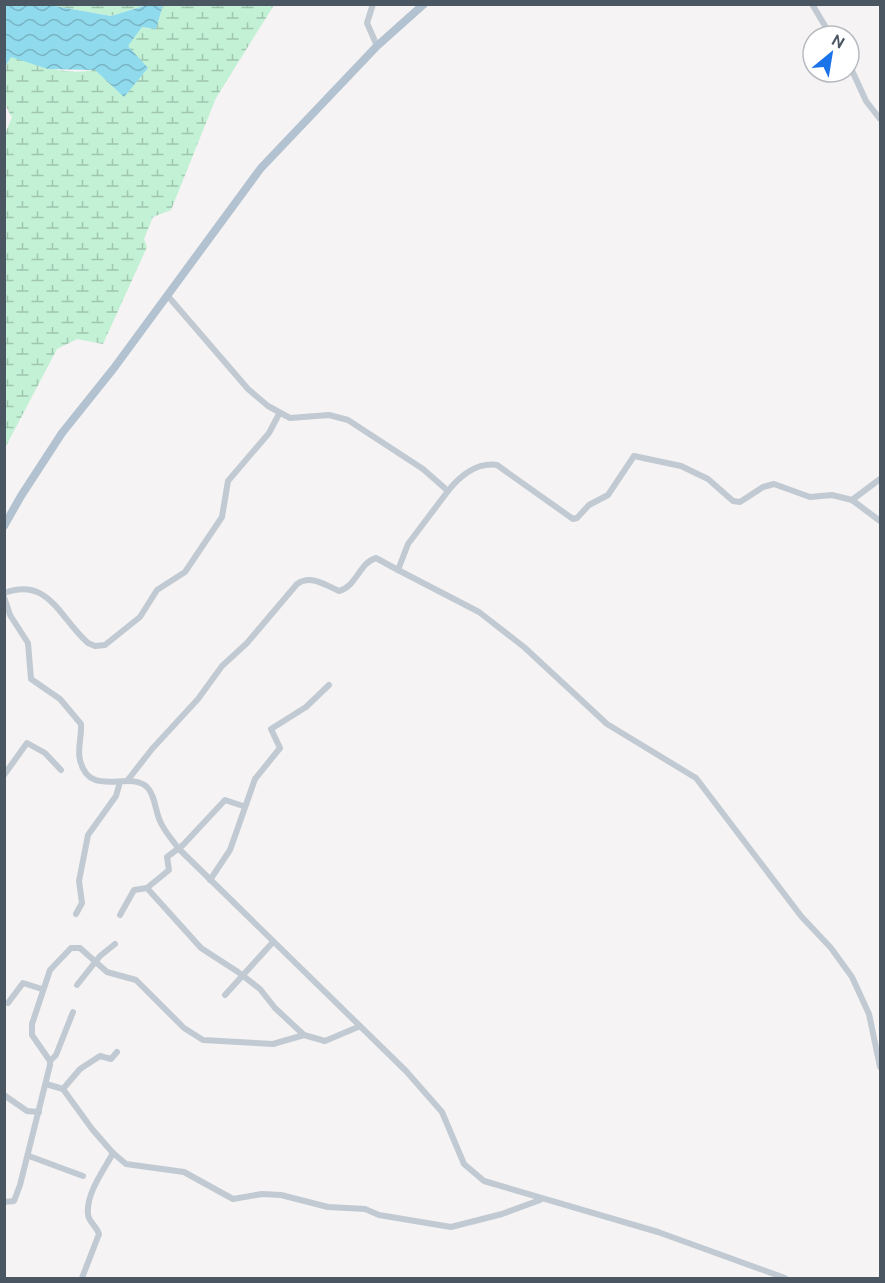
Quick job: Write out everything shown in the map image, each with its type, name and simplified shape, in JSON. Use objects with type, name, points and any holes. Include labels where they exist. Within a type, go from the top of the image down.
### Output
[{"type":"main road","points":[[4,526],[62,433],[261,168],[377,46],[424,4]]},
{"type":"street","points":[[373,4],[367,23],[377,46]]},
{"type":"street","points":[[812,4],[824,24]]},
{"type":"street","points":[[858,84],[866,101],[880,119]]},
{"type":"street","points":[[167,295],[248,389],[279,414],[300,420],[329,415],[348,420],[423,469],[447,491]]},
{"type":"street","points":[[279,414],[269,433],[228,481],[222,517],[185,572],[157,590],[140,617],[105,645],[95,646],[88,643],[54,603],[39,593],[23,588],[4,595],[10,615],[28,643],[31,679],[60,699],[81,724],[80,759],[85,771],[93,779],[102,782],[140,782],[150,791],[160,821],[178,848],[358,1027],[406,1071],[442,1112],[460,1158],[469,1171],[484,1181],[658,1232],[785,1278]]},
{"type":"street","points":[[398,570],[408,544],[447,491],[467,472],[490,464],[497,465],[569,517],[577,518],[589,505],[608,495],[631,458],[640,456],[667,461],[698,474],[733,501],[740,502],[763,487],[774,484],[810,497],[832,495],[852,500],[880,521]]},
{"type":"street","points":[[852,500],[880,479]]},
{"type":"street","points":[[76,914],[82,903],[79,881],[88,835],[117,796],[124,782],[198,699],[222,666],[247,643],[297,584],[307,579],[339,591],[343,590],[376,558],[479,612],[524,647],[607,724],[696,778],[801,916],[831,948],[852,977],[869,1014],[880,1067]]},
{"type":"street","points":[[210,880],[230,850],[243,806],[255,779],[280,748],[271,729],[306,707],[329,685]]},
{"type":"street","points":[[4,775],[27,743],[45,753],[62,770]]},
{"type":"street","points":[[120,915],[134,890],[147,888],[169,870],[166,859],[225,800],[243,806]]},
{"type":"street","points":[[147,888],[201,948],[243,975],[303,1035],[325,1041],[358,1027]]},
{"type":"street","points":[[225,995],[273,942]]},
{"type":"street","points":[[77,985],[115,944]]},
{"type":"street","points":[[50,1060],[31,1030],[42,989],[50,970],[71,948],[80,948],[95,964],[113,975],[136,980],[184,1028],[203,1040],[273,1044],[303,1035]]},
{"type":"street","points":[[8,1003],[23,983],[42,989]]},
{"type":"street","points":[[4,1202],[14,1201],[29,1156],[50,1060],[56,1055],[73,1012]]},
{"type":"street","points":[[63,1089],[80,1069],[100,1056],[111,1059],[117,1052]]},
{"type":"street","points":[[46,1084],[52,1083],[63,1089],[92,1129],[126,1164],[184,1172],[233,1199],[270,1194],[336,1209],[365,1209],[379,1215],[462,1227],[541,1199]]},
{"type":"street","points":[[4,1095],[22,1108],[39,1112]]},
{"type":"street","points":[[82,1278],[99,1234],[88,1217],[90,1201],[95,1185],[113,1153]]},
{"type":"street","points":[[29,1156],[83,1176]]},
{"type":"green space","points":[[49,5],[147,5],[111,16]]},
{"type":"green space","points":[[163,5],[274,5],[216,98],[171,210],[153,217],[144,239],[147,247],[103,344],[77,339],[57,349],[5,448],[4,137],[12,117],[8,111],[3,87],[7,63],[11,56],[61,71],[72,72],[99,68],[120,52],[142,27],[156,28]]},
{"type":"water","points":[[5,4],[49,5],[111,16],[147,5],[163,5],[156,29],[142,27],[128,46],[148,68],[124,97],[95,70],[48,69],[11,57],[5,67]]}]
